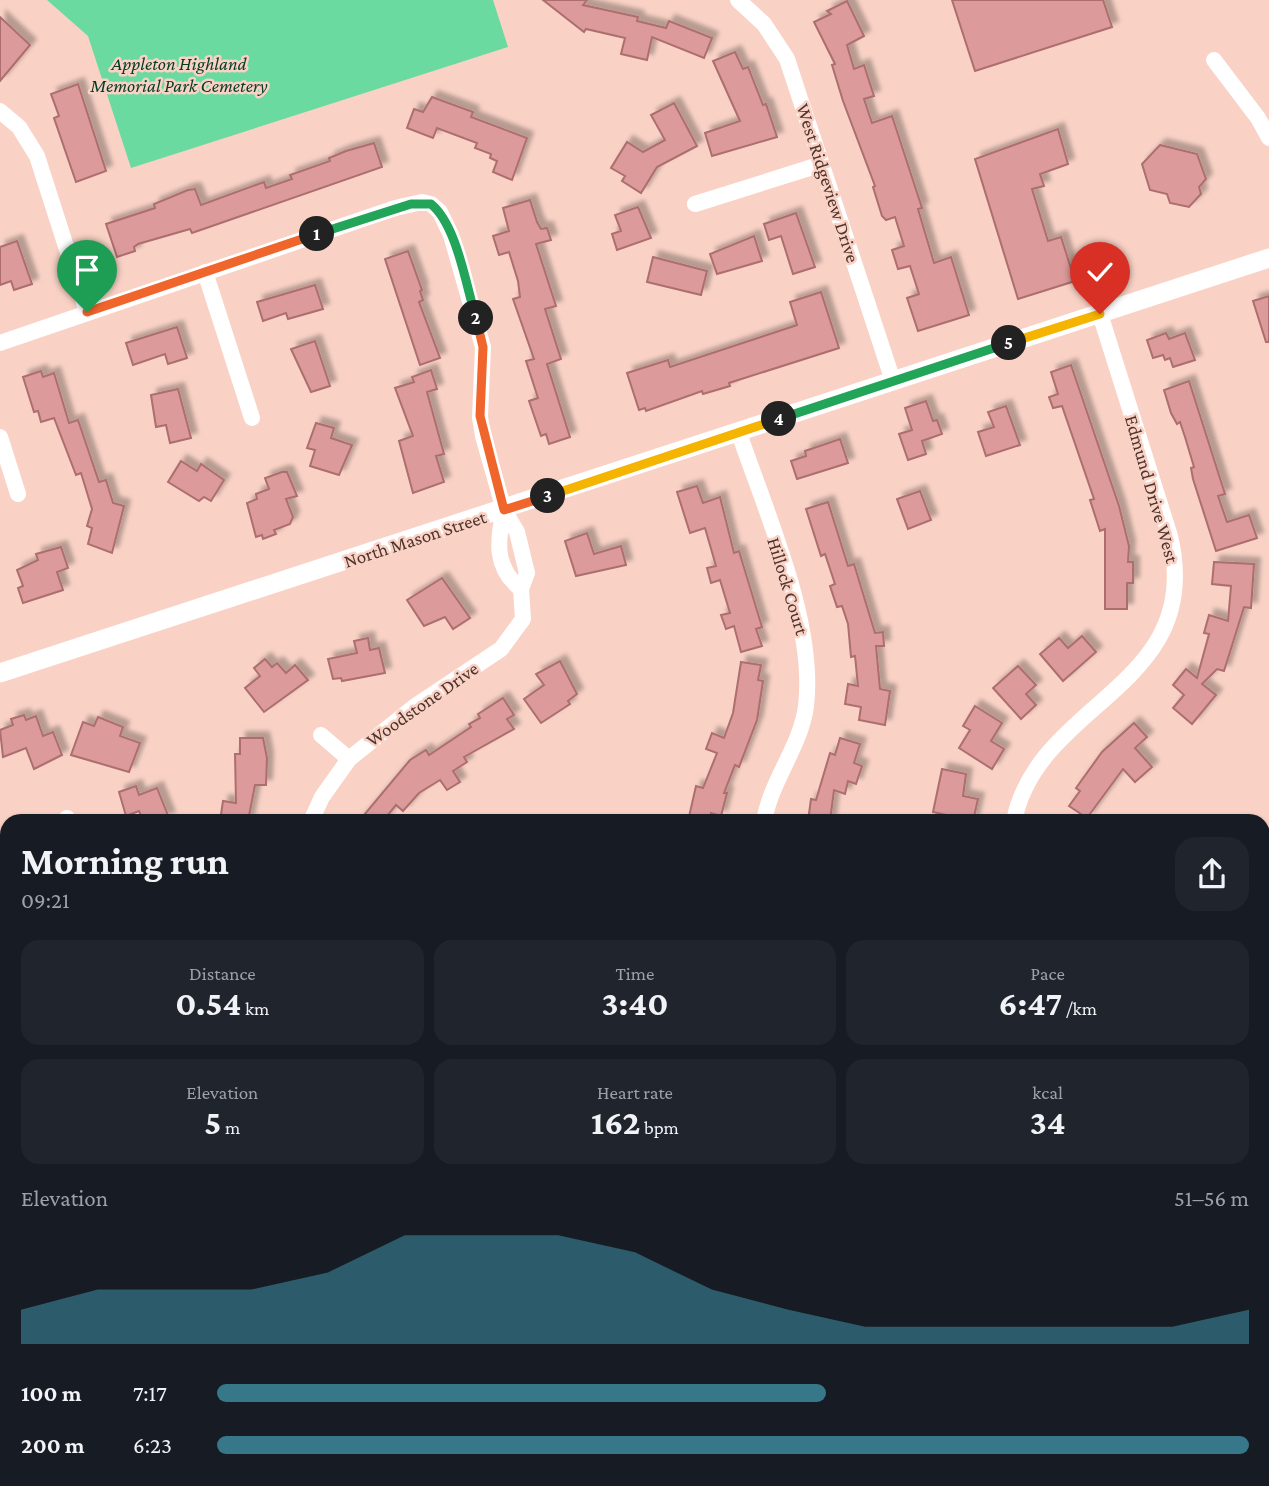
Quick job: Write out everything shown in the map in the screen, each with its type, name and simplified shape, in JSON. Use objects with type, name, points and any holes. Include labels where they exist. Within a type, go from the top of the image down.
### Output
[{"type":"street","name":"West Ridgeview Drive","points":[[738,0],[764,24],[787,60],[892,381]]},
{"type":"street","points":[[1214,60],[1258,118],[1269,138]]},
{"type":"street","points":[[0,111],[19,127],[37,156],[87,312]]},
{"type":"street","points":[[695,204],[822,164]]},
{"type":"street","points":[[0,343],[395,208],[422,202],[431,204],[440,212],[451,235],[479,327],[483,347],[480,416],[504,510]]},
{"type":"street","name":"North Mason Street","points":[[0,673],[1269,258]]},
{"type":"street","points":[[205,272],[252,418]]},
{"type":"street","name":"Edmund Drive West","points":[[1016,814],[1021,797],[1049,753],[1152,650],[1167,624],[1175,598],[1175,565],[1170,536],[1100,314]]},
{"type":"street","name":"Hillock Court","points":[[739,433],[797,607],[808,657],[806,707],[801,726],[770,797],[766,814]]},
{"type":"street","points":[[0,437],[18,494]]},
{"type":"street","name":"Woodstone Drive","points":[[314,814],[322,797],[349,759],[414,706],[501,649],[523,619],[522,589],[507,578],[497,540],[504,510]]},
{"type":"street","points":[[321,735],[349,759]]},
{"type":"green space","name":"Appleton Highland Memorial Park Cemetery","points":[[47,0],[493,0],[508,47],[131,168],[88,36]]},
{"type":"building","points":[[543,0],[587,0],[583,5],[638,17],[637,21],[666,28],[669,21],[712,38],[704,58],[652,37],[647,60],[621,54],[625,38],[586,29],[584,32]]},
{"type":"building","points":[[952,0],[1103,0],[1112,27],[975,71]]},
{"type":"building","points":[[847,1],[864,36],[847,45],[854,69],[864,65],[874,96],[864,99],[872,123],[892,116],[922,208],[918,209],[934,263],[951,257],[969,315],[918,331],[907,298],[919,294],[910,266],[898,269],[892,250],[904,246],[895,217],[886,220],[882,216],[873,187],[875,186],[843,101],[832,65],[835,64],[814,22],[831,14],[827,11]]},
{"type":"building","points":[[0,17],[30,45],[0,81]]},
{"type":"building","points":[[735,52],[743,69],[748,67],[763,105],[766,104],[777,137],[712,156],[705,133],[740,121],[713,61]]},
{"type":"building","points":[[78,84],[106,171],[76,182],[54,118],[59,116],[51,94]]},
{"type":"building","points":[[432,97],[473,112],[471,117],[527,138],[512,180],[493,172],[497,161],[490,158],[491,154],[475,148],[477,143],[437,128],[433,138],[407,128],[414,109],[423,112]]},
{"type":"building","points":[[674,103],[697,146],[657,167],[641,193],[622,181],[625,176],[611,168],[627,142],[643,152],[665,140],[651,115]]},
{"type":"building","points":[[1058,129],[1068,164],[1040,174],[1044,186],[1032,189],[1048,241],[1061,237],[1075,281],[1018,299],[975,159]]},
{"type":"building","points":[[374,143],[382,167],[192,233],[190,229],[138,244],[134,247],[135,251],[117,257],[106,224],[155,208],[154,204],[188,190],[195,189],[201,205],[264,182],[266,188],[292,179],[290,175],[330,161],[329,158]]},
{"type":"building","points":[[1160,145],[1197,154],[1206,179],[1199,187],[1201,194],[1189,207],[1170,203],[1167,194],[1150,190],[1142,164]]},
{"type":"building","points":[[530,200],[537,222],[541,229],[547,228],[551,240],[536,244],[556,306],[545,309],[561,359],[547,364],[570,437],[549,444],[546,434],[541,436],[529,401],[538,398],[526,361],[534,359],[513,299],[520,297],[518,281],[509,252],[499,255],[493,236],[509,231],[503,208]]},
{"type":"building","points":[[638,207],[651,238],[617,250],[612,234],[621,231],[615,215]]},
{"type":"building","points":[[796,213],[815,267],[793,274],[781,236],[769,240],[764,224]]},
{"type":"building","points":[[754,236],[762,261],[717,274],[710,254]]},
{"type":"building","points":[[17,241],[32,284],[14,290],[11,281],[0,285],[0,247]]},
{"type":"building","points":[[408,251],[422,290],[423,300],[419,302],[440,358],[420,365],[385,259]]},
{"type":"building","points":[[653,257],[707,271],[701,295],[647,282]]},
{"type":"building","points":[[315,285],[323,309],[288,319],[286,313],[263,321],[257,302]]},
{"type":"building","points":[[821,292],[839,348],[729,383],[730,386],[703,394],[702,391],[646,411],[645,408],[639,410],[627,373],[668,360],[670,367],[797,325],[790,302]]},
{"type":"building","points":[[1269,296],[1269,342],[1266,342],[1253,301]]},
{"type":"building","points":[[177,327],[187,358],[168,364],[165,354],[133,365],[126,343]]},
{"type":"building","points":[[1166,333],[1169,339],[1185,333],[1195,360],[1173,367],[1170,358],[1165,360],[1163,355],[1153,358],[1147,340]]},
{"type":"building","points":[[315,341],[330,386],[311,392],[291,349]]},
{"type":"building","points":[[1071,365],[1119,506],[1129,546],[1128,562],[1133,562],[1133,583],[1127,583],[1127,609],[1105,609],[1105,529],[1100,531],[1090,500],[1094,499],[1062,406],[1053,408],[1049,397],[1058,394],[1051,372]]},
{"type":"building","points":[[431,370],[437,389],[427,392],[444,454],[436,456],[444,482],[413,493],[399,441],[413,436],[395,388],[414,382],[412,377]]},
{"type":"building","points":[[41,371],[43,377],[54,373],[69,423],[78,420],[99,482],[106,480],[113,503],[124,506],[112,553],[88,544],[92,528],[87,526],[92,509],[81,473],[76,475],[54,418],[41,422],[38,411],[34,412],[23,377]]},
{"type":"building","points":[[1189,381],[1225,494],[1218,496],[1227,522],[1249,515],[1257,538],[1216,551],[1193,479],[1191,468],[1194,467],[1185,437],[1180,422],[1177,424],[1171,413],[1164,390]]},
{"type":"building","points":[[178,389],[191,438],[170,443],[166,425],[156,427],[151,395]]},
{"type":"building","points":[[926,401],[933,421],[937,420],[942,434],[922,441],[926,454],[908,460],[899,434],[912,430],[905,408]]},
{"type":"building","points":[[1006,406],[1020,445],[986,456],[978,432],[994,427],[988,412]]},
{"type":"building","points":[[316,423],[334,428],[331,438],[352,445],[339,475],[310,466],[315,450],[307,448]]},
{"type":"building","points":[[840,439],[848,463],[797,479],[791,461],[806,456],[805,451]]},
{"type":"building","points":[[181,461],[197,471],[201,464],[224,480],[211,501],[204,497],[199,501],[168,482]]},
{"type":"building","points":[[287,472],[297,496],[286,499],[293,517],[290,524],[274,530],[276,534],[263,539],[262,535],[256,537],[247,503],[257,499],[256,494],[269,489],[265,478]]},
{"type":"building","points":[[697,486],[703,503],[720,497],[734,553],[739,551],[762,627],[756,629],[762,646],[741,652],[734,626],[726,629],[721,615],[730,613],[720,580],[711,583],[707,568],[716,566],[705,528],[690,533],[677,492]]},
{"type":"building","points":[[920,491],[931,520],[908,529],[897,499]]},
{"type":"building","points":[[828,502],[848,566],[854,564],[875,633],[883,632],[884,646],[876,646],[880,689],[890,691],[885,725],[859,720],[861,707],[845,704],[848,684],[858,686],[855,656],[851,657],[848,624],[842,606],[837,607],[830,586],[835,584],[825,554],[821,556],[806,509]]},
{"type":"building","points":[[587,533],[594,554],[621,546],[626,565],[576,576],[565,541]]},
{"type":"building","points":[[61,547],[68,568],[57,572],[63,590],[23,603],[18,588],[23,586],[17,570],[38,560],[36,554]]},
{"type":"building","points":[[1214,562],[1254,564],[1251,608],[1244,607],[1224,671],[1217,669],[1202,684],[1216,695],[1192,724],[1173,708],[1184,695],[1173,685],[1186,669],[1197,678],[1209,634],[1204,633],[1209,615],[1228,621],[1231,586],[1212,584]]},
{"type":"building","points":[[442,578],[470,618],[453,629],[445,617],[424,626],[407,600]]},
{"type":"building","points":[[1082,636],[1096,652],[1063,681],[1040,654],[1059,638],[1068,648]]},
{"type":"building","points":[[368,638],[370,650],[379,648],[385,673],[342,681],[341,678],[333,679],[328,659],[357,653],[354,641]]},
{"type":"building","points":[[265,659],[272,667],[277,663],[286,673],[295,665],[308,680],[264,712],[245,688],[260,676],[254,668]]},
{"type":"building","points":[[560,661],[577,694],[568,701],[570,704],[541,723],[524,699],[544,685],[536,674]]},
{"type":"building","points":[[741,662],[761,665],[758,680],[763,681],[757,720],[739,767],[735,765],[724,793],[727,793],[722,814],[690,814],[696,786],[703,788],[717,753],[706,749],[712,733],[724,738],[733,713]]},
{"type":"building","points":[[1018,666],[1036,685],[1026,694],[1036,705],[1021,719],[993,688]]},
{"type":"building","points":[[503,698],[514,715],[507,719],[514,729],[464,757],[467,762],[453,771],[460,782],[447,790],[440,780],[419,793],[403,811],[396,805],[389,814],[365,814],[410,760],[426,750],[429,755],[471,727],[469,724],[480,718],[478,714]]},
{"type":"building","points":[[975,706],[1002,723],[991,741],[1004,749],[992,769],[959,748],[970,730],[963,726]]},
{"type":"building","points":[[24,715],[26,720],[36,716],[43,736],[53,732],[62,755],[34,769],[26,748],[3,757],[0,730],[13,725],[11,719]]},
{"type":"building","points":[[98,717],[123,727],[120,736],[140,743],[129,772],[71,755],[83,722],[94,726]]},
{"type":"building","points":[[1134,723],[1147,737],[1135,748],[1152,767],[1135,782],[1123,769],[1090,814],[1081,814],[1069,806],[1080,791],[1076,788],[1102,752]]},
{"type":"building","points":[[240,738],[263,738],[267,758],[266,785],[255,785],[249,814],[221,814],[223,801],[236,803],[235,754],[240,754]]},
{"type":"building","points":[[840,738],[860,744],[854,763],[862,766],[856,784],[848,781],[845,794],[834,790],[831,814],[809,814],[811,799],[816,800],[830,753],[835,755]]},
{"type":"building","points":[[942,769],[966,774],[963,796],[978,799],[975,814],[933,812]]},
{"type":"building","points":[[136,786],[139,795],[157,788],[167,814],[140,814],[139,811],[125,814],[119,792]]},
{"type":"route","points":[[87,312],[395,208],[422,202],[431,204],[440,212],[451,235],[479,327],[483,347],[480,416],[504,510],[1100,314]]}]
